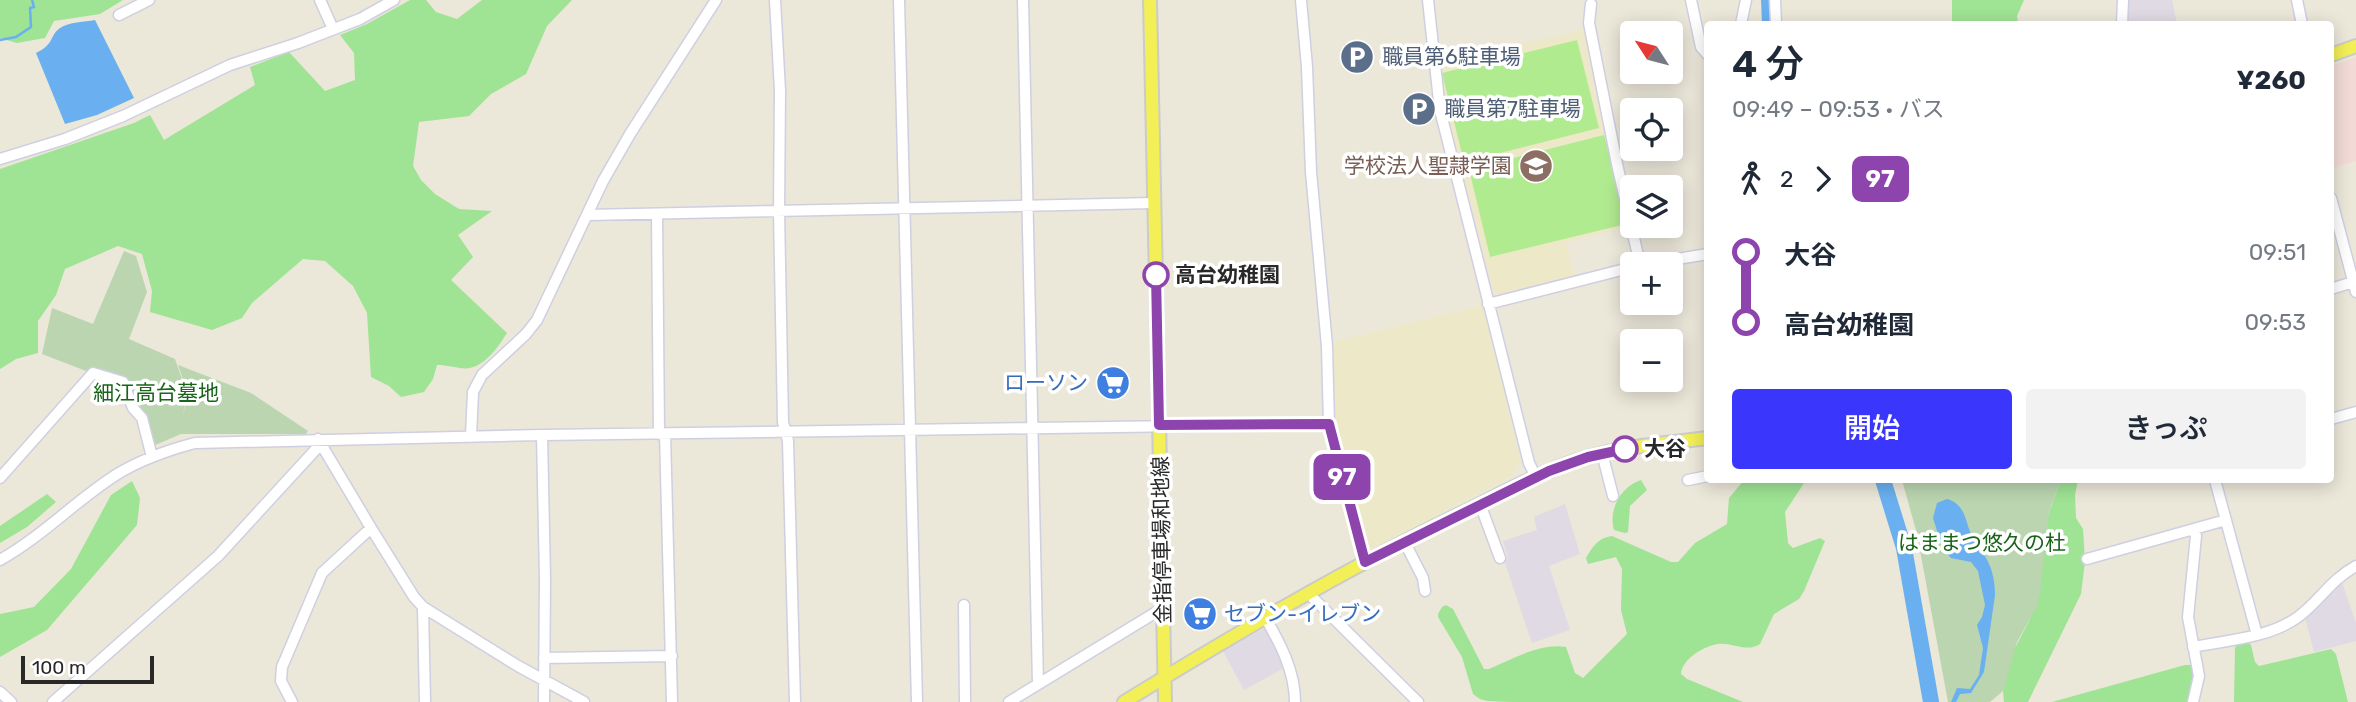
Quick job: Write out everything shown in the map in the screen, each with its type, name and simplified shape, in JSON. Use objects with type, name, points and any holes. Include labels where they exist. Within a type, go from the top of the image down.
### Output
[{"type":"main road","name":"金指停車場和地線","points":[[1150,0],[1165,702]]},
{"type":"main road","points":[[2334,54],[2356,46]]},
{"type":"main road","points":[[1124,702],[1310,592],[1404,541],[1536,477],[1602,453],[1704,439]]},
{"type":"street","points":[[119,15],[149,0]]},
{"type":"street","points":[[320,0],[333,29]]},
{"type":"street","points":[[0,159],[65,139],[123,116],[230,65],[360,19],[394,0]]},
{"type":"street","points":[[471,436],[473,392],[482,375],[526,334],[537,320],[598,190],[630,134],[716,0]]},
{"type":"street","points":[[775,0],[780,91],[783,422],[787,432],[795,702]]},
{"type":"street","points":[[899,0],[917,702]]},
{"type":"street","points":[[1023,0],[1038,684]]},
{"type":"street","points":[[1301,0],[1307,67],[1311,172],[1326,346],[1329,424],[1365,562]]},
{"type":"street","points":[[1428,0],[1440,110],[1529,463],[1536,477]]},
{"type":"street","points":[[1691,0],[1704,50]]},
{"type":"street","points":[[1742,21],[1746,0]]},
{"type":"street","points":[[1775,0],[1776,21]]},
{"type":"street","points":[[2122,21],[2123,0]]},
{"type":"street","points":[[2297,0],[2301,21]]},
{"type":"street","points":[[1594,2],[1589,23],[1637,252]]},
{"type":"street","points":[[587,215],[1154,203]]},
{"type":"street","points":[[2334,209],[2355,285],[2334,288]]},
{"type":"street","points":[[657,214],[672,702]]},
{"type":"street","points":[[1683,258],[1704,255]]},
{"type":"street","points":[[1488,304],[1620,270]]},
{"type":"street","points":[[0,478],[93,373],[123,382],[133,408],[142,418],[152,457]]},
{"type":"street","points":[[2334,418],[2356,412]]},
{"type":"street","points":[[0,560],[19,549],[118,474],[152,457],[195,443],[471,436],[1329,424]]},
{"type":"street","points":[[542,435],[544,702]]},
{"type":"street","points":[[318,439],[414,597],[423,607],[584,702]]},
{"type":"street","points":[[53,702],[218,556],[318,447],[318,439]]},
{"type":"street","points":[[1602,453],[1613,496]]},
{"type":"street","points":[[1688,480],[1704,477]]},
{"type":"street","points":[[2216,483],[2256,635]]},
{"type":"street","points":[[1480,504],[1500,558]]},
{"type":"street","points":[[2087,559],[2226,520]]},
{"type":"street","points":[[292,702],[281,681],[282,667],[312,591],[322,573],[371,528]]},
{"type":"street","points":[[2193,702],[2199,676],[2188,618],[2196,536],[2194,529]]},
{"type":"street","points":[[1404,541],[1423,578],[1425,591]]},
{"type":"street","points":[[2193,647],[2278,629],[2298,617],[2330,584],[2356,566]]},
{"type":"street","points":[[1310,592],[1418,702]]},
{"type":"street","points":[[964,605],[965,702]]},
{"type":"street","points":[[423,607],[425,702]]},
{"type":"street","points":[[1009,702],[1163,608]]},
{"type":"street","points":[[1265,617],[1292,672],[1295,702]]},
{"type":"street","points":[[544,659],[672,656]]},
{"type":"street","points":[[0,692],[10,702]]},
{"type":"shaded area","points":[[2127,0],[2172,0],[2176,21],[2126,21]]},
{"type":"shaded area","name":"学校法人聖隷学園","points":[[1586,29],[1620,212],[1620,229],[1566,242],[1574,276],[1495,298],[1444,104],[1439,64]]},
{"type":"shaded area","points":[[2356,57],[2356,161],[2334,167],[2334,65]]},
{"type":"shaded area","points":[[1483,305],[1521,461],[1512,476],[1364,553],[1332,423],[1329,343]]},
{"type":"shaded area","points":[[1565,504],[1580,554],[1549,566],[1570,630],[1532,643],[1504,560],[1508,558],[1503,541],[1537,530],[1534,517]]},
{"type":"shaded area","points":[[2341,580],[2356,623],[2356,641],[2314,652],[2305,617]]},
{"type":"shaded area","points":[[1267,627],[1286,667],[1244,690],[1223,651]]},
{"type":"green space","points":[[0,0],[123,0],[100,14],[54,21],[45,38],[17,43],[0,38]]},
{"type":"green space","points":[[410,0],[426,0],[436,12],[457,19],[482,0],[572,0],[547,26],[526,74],[491,94],[469,116],[419,122],[413,166],[421,180],[435,194],[459,209],[492,211],[458,235],[473,257],[451,280],[507,333],[488,358],[468,368],[437,365],[433,379],[424,392],[401,397],[389,386],[371,377],[367,313],[353,286],[325,261],[303,259],[252,303],[242,318],[212,330],[150,312],[152,291],[142,254],[118,246],[65,269],[56,295],[38,321],[38,353],[16,359],[0,369],[0,169],[134,123],[150,115],[164,140],[255,85],[250,67],[289,52],[325,91],[355,80],[354,53],[340,35],[367,24]]},
{"type":"green space","points":[[1952,0],[2024,0],[2018,21],[1952,21]]},
{"type":"green space","points":[[1577,40],[1599,128],[1464,162],[1442,73]]},
{"type":"green space","points":[[1604,135],[1620,200],[1620,225],[1490,257],[1469,169]]},
{"type":"green space","name":"細江高台墓地","points":[[124,251],[136,256],[147,292],[129,339],[175,359],[186,391],[183,418],[187,391],[178,365],[251,393],[308,431],[306,434],[181,434],[146,449],[140,417],[125,386],[42,354],[52,308],[93,324]]},
{"type":"green space","points":[[1641,480],[1647,490],[1630,506],[1628,532],[1614,530],[1613,515],[1618,500],[1622,493]]},
{"type":"green space","points":[[132,481],[140,498],[137,525],[47,630],[0,657],[0,614],[34,607],[71,569],[111,495]]},
{"type":"green space","points":[[1742,483],[1804,483],[1785,512],[1788,543],[1793,548],[1820,538],[1825,541],[1799,599],[1774,614],[1760,644],[1750,648],[1717,644],[1700,651],[1685,663],[1681,674],[1687,679],[1743,702],[1512,702],[1487,701],[1473,694],[1462,657],[1438,617],[1442,607],[1446,605],[1453,609],[1484,669],[1556,646],[1566,647],[1575,673],[1583,678],[1627,634],[1621,610],[1622,569],[1616,557],[1588,564],[1586,558],[1594,546],[1612,536],[1671,562],[1678,562],[1695,543],[1727,524],[1729,498]]},
{"type":"green space","name":"はままつ悠久の杜","points":[[1903,483],[2060,483],[2049,511],[2040,594],[2036,608],[2017,642],[2003,691],[1990,702],[1948,702],[1917,534]]},
{"type":"green space","points":[[2060,483],[2077,483],[2076,518],[2083,529],[2085,562],[2081,594],[2028,702],[2004,702],[2003,691],[2012,654],[2030,619],[2049,512]]},
{"type":"green space","points":[[47,494],[56,502],[27,527],[0,543],[0,526]]},
{"type":"green space","points":[[2246,641],[2251,645],[2255,662],[2259,666],[2331,649],[2336,654],[2348,702],[2234,702],[2235,648],[2237,644]]},
{"type":"green space","points":[[2191,665],[2194,670],[2190,702],[2052,702]]},
{"type":"water","points":[[95,20],[134,98],[97,115],[65,124],[36,53],[49,43],[60,28],[72,23]]},
{"type":"water","points":[[1947,499],[1958,505],[1964,513],[1972,537],[1989,563],[1995,589],[1984,672],[1971,693],[1960,694],[1956,702],[1951,702],[1957,688],[1970,689],[1979,675],[1983,648],[1977,625],[1985,605],[1978,571],[1971,562],[1951,558],[1943,550],[1933,518],[1937,503]]},
{"type":"waterway","points":[[0,40],[16,37],[31,27],[30,8],[34,7],[32,0]]},
{"type":"waterway","points":[[1769,0],[1770,21]]},
{"type":"waterway","points":[[1884,483],[1904,548],[1931,702]]},
{"type":"bus line","name":"97","points":[[1156,275],[1159,425],[1329,424],[1361,556],[1365,562],[1549,471],[1588,457],[1625,449]]},
{"type":"place","name":"職員第6駐車場","points":[[1357,57]]},
{"type":"place","name":"職員第7駐車場","points":[[1419,109]]},
{"type":"place","name":"学校法人聖隷学園","points":[[1536,166]]},
{"type":"place","name":"高台幼稚園","points":[[1156,275]]},
{"type":"place","name":"ローソン","points":[[1113,383]]},
{"type":"place","name":"大谷","points":[[1625,449]]},
{"type":"place","name":"セブン-イレブン","points":[[1200,614]]}]
